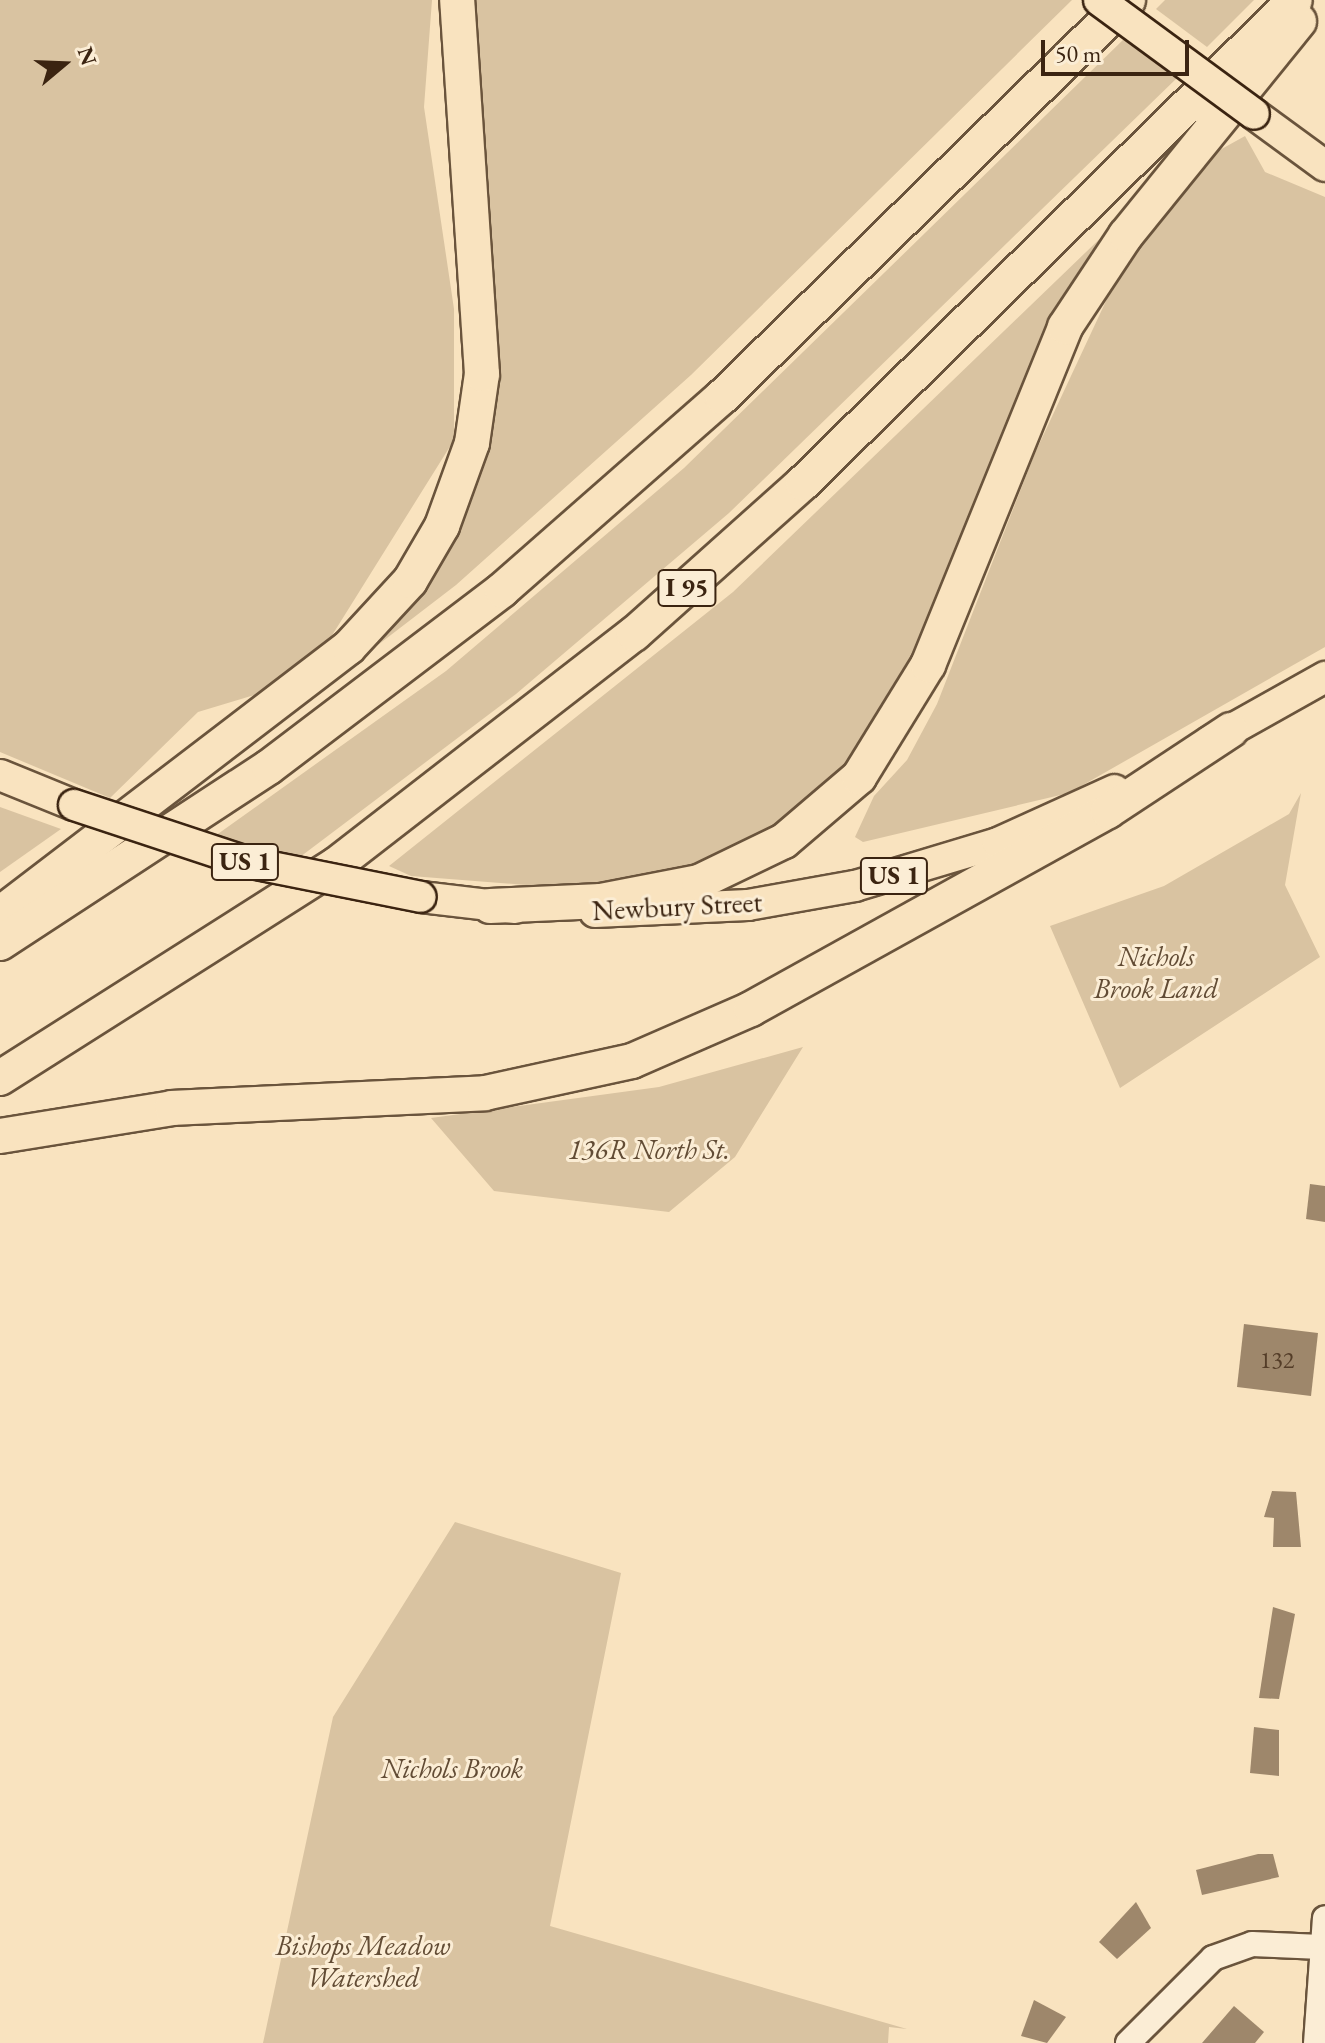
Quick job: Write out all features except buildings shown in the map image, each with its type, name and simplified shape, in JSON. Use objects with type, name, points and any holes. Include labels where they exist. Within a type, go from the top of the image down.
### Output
[{"type":"highway","points":[[0,914],[349,647],[410,581],[442,526],[472,443],[482,374],[457,0]]},
{"type":"highway","points":[[0,943],[165,838],[445,636],[613,495],[1128,0]]},
{"type":"highway","name":"I 95","points":[[0,1078],[337,864],[634,634],[803,483],[1295,0]]},
{"type":"highway","points":[[490,906],[601,901],[709,879],[784,841],[859,777],[928,665],[1065,327],[1145,211],[1315,0]]},
{"type":"highway","points":[[0,1136],[172,1108],[485,1093],[632,1061],[751,1009],[1108,811],[1231,730]]},
{"type":"main road","points":[[1099,0],[1325,166]]},
{"type":"main road","name":"Newbury Street","points":[[0,775],[165,838],[421,897],[490,906],[674,910],[868,883],[1034,828],[1231,730],[1325,677]]},
{"type":"street","points":[[1316,2043],[1325,1918]]},
{"type":"street","points":[[1128,2043],[1213,1958],[1252,1944],[1321,1947]]},
{"type":"green space","points":[[0,0],[432,0],[424,107],[454,309],[454,440],[331,637],[261,693],[198,712],[110,798],[0,752]]},
{"type":"green space","points":[[468,0],[1072,0],[691,375],[456,585],[357,661],[465,508]]},
{"type":"green space","points":[[1165,0],[1254,0],[1207,47],[1156,9]]},
{"type":"green space","points":[[1125,38],[1178,77],[729,513],[516,694],[300,857],[215,836],[446,671],[684,468]]},
{"type":"green space","points":[[1245,136],[1265,172],[1325,197],[1325,647],[1069,793],[863,842],[855,837],[874,796],[907,760],[937,704],[1035,453],[1120,271],[1209,156]]},
{"type":"green space","points":[[1112,227],[910,674],[838,783],[769,836],[685,873],[577,889],[411,876],[389,866],[733,592]]},
{"type":"green space","name":"Nichols Brook Land","points":[[1301,793],[1285,885],[1320,957],[1120,1088],[1050,926],[1164,886],[1289,814]]},
{"type":"green space","points":[[0,807],[61,829],[0,872]]},
{"type":"green space","name":"136R North St.","points":[[803,1047],[735,1157],[669,1212],[494,1191],[431,1118],[659,1087]]},
{"type":"green space","points":[[455,1522],[621,1573],[550,1926],[907,2029],[889,2027],[888,2043],[263,2043],[333,1717]]},
{"type":"park label","name":"Nichols Brook","points":[[452,1768]]},
{"type":"park label","name":"Bishops Meadow Watershed","points":[[363,1961]]}]
